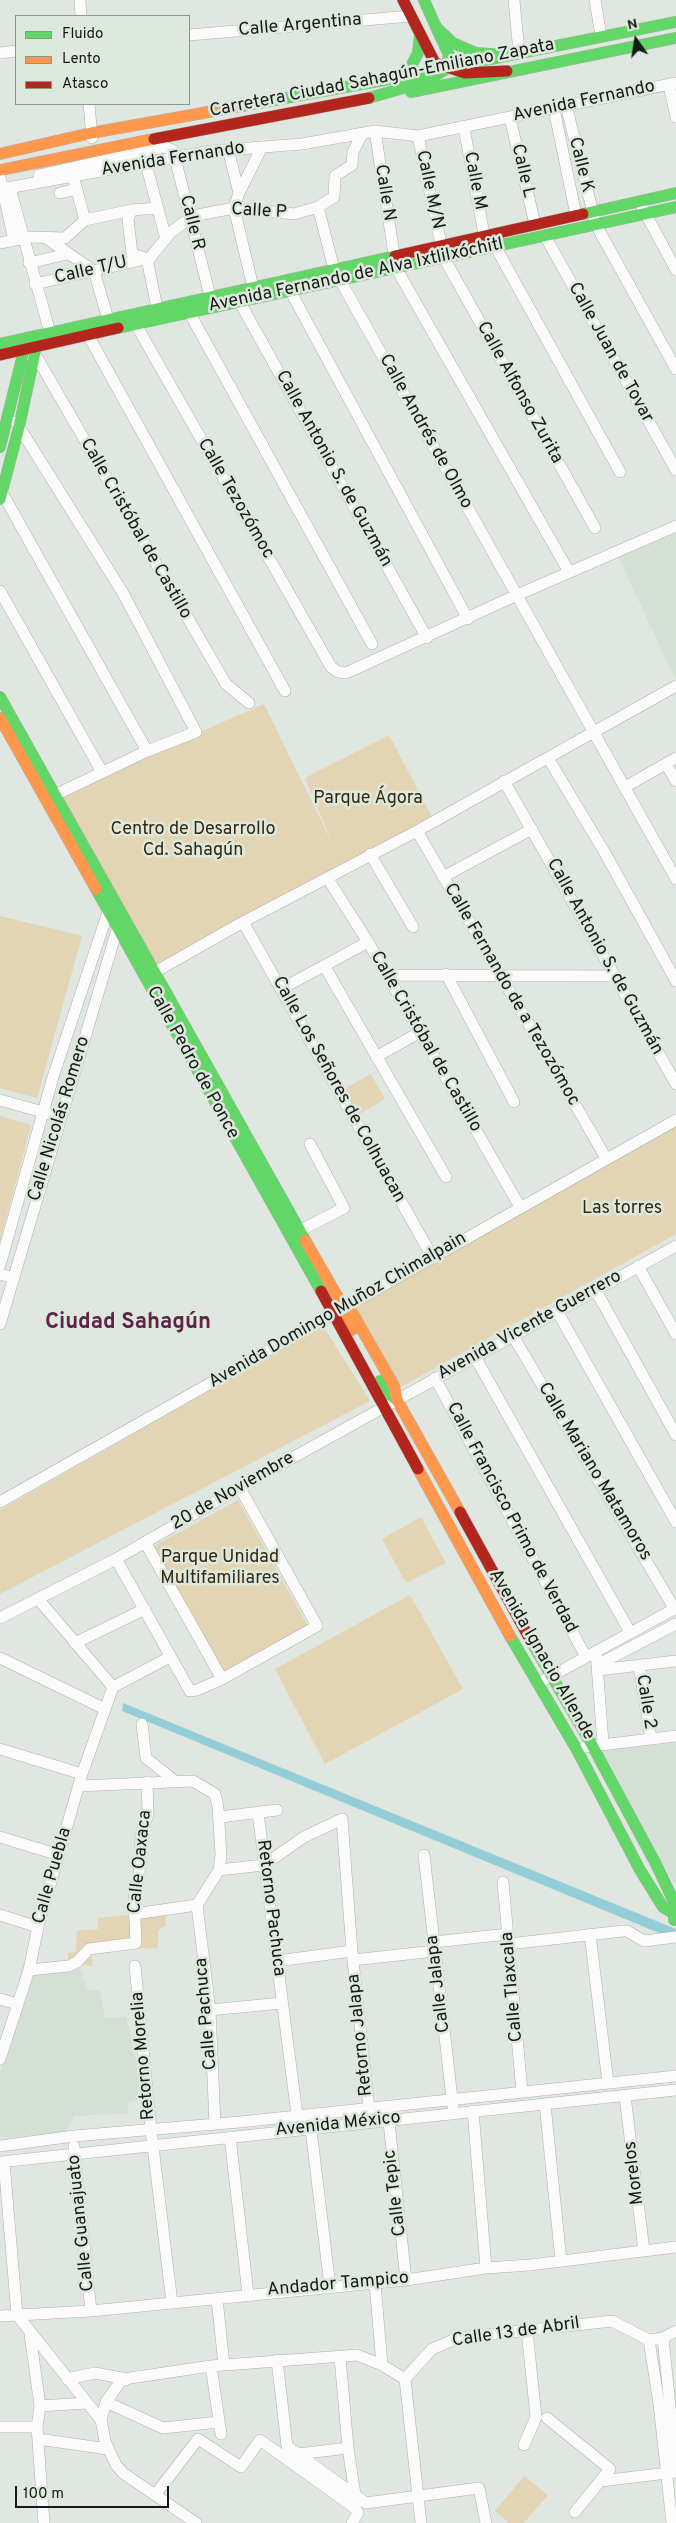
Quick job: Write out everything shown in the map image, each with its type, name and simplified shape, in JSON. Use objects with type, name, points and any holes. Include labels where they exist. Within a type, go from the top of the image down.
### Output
[{"type":"street","points":[[80,0],[81,15]]},
{"type":"street","points":[[403,0],[434,62],[446,69],[472,74],[512,70],[676,38]]},
{"type":"street","points":[[360,101],[424,82],[446,69],[449,56],[424,0]]},
{"type":"street","points":[[514,0],[519,52]]},
{"type":"street","points":[[594,0],[601,36]]},
{"type":"street","name":"Calle Argentina","points":[[190,36],[411,16]]},
{"type":"street","name":"Carretera Ciudad Sahagún-Emiliano Zapata","points":[[0,154],[91,134],[446,69],[519,52],[676,22]]},
{"type":"street","points":[[436,27],[460,47],[476,53],[505,55]]},
{"type":"street","points":[[406,76],[418,53],[420,34]]},
{"type":"street","points":[[0,53],[15,51]]},
{"type":"street","name":"Carretera Ciudad Sahagún-Emiliano Zapata","points":[[0,170],[272,115],[439,87],[512,70]]},
{"type":"street","points":[[672,84],[676,117]]},
{"type":"street","name":"Avenida Fernando","points":[[3,184],[73,176],[146,164],[174,154],[302,144],[375,131],[418,136],[672,84]]},
{"type":"street","points":[[89,105],[92,150]]},
{"type":"street","name":"Calle K","points":[[566,106],[596,225]]},
{"type":"street","points":[[554,109],[576,215]]},
{"type":"street","name":"Calle L","points":[[510,118],[535,224]]},
{"type":"street","name":"Calle M","points":[[464,128],[484,234]]},
{"type":"street","name":"Calle N","points":[[375,131],[394,254]]},
{"type":"street","points":[[334,269],[318,207],[334,197],[335,176],[352,165],[353,152],[362,134]]},
{"type":"street","name":"Calle M/N","points":[[418,136],[441,244]]},
{"type":"street","points":[[253,286],[234,208],[239,193],[262,147]]},
{"type":"street","points":[[3,184],[164,148],[174,154]]},
{"type":"street","points":[[228,149],[239,193]]},
{"type":"street","name":"Calle R","points":[[174,154],[210,296]]},
{"type":"street","points":[[146,164],[156,208],[168,236]]},
{"type":"street","points":[[73,176],[85,220]]},
{"type":"street","name":"Calle Cristóbal de Castillo","points":[[3,184],[18,239],[29,263],[35,284],[38,343],[226,684],[249,703]]},
{"type":"street","points":[[60,192],[77,189]]},
{"type":"street","name":"Avenida Fernando de Alva Ixtlilxóchitl","points":[[0,344],[38,343],[88,335],[239,301],[334,269],[394,254],[676,193]]},
{"type":"street","points":[[640,200],[645,214],[676,270]]},
{"type":"street","name":"Calle P","points":[[147,259],[168,236],[190,218],[234,208],[294,214],[318,207]]},
{"type":"street","name":"Avenida Fernando de Alva Ixtlilxóchitl","points":[[0,356],[38,343],[69,328],[253,286],[340,280],[676,207]]},
{"type":"street","points":[[0,243],[18,239],[65,238],[85,220],[132,210],[156,208]]},
{"type":"street","points":[[132,210],[128,219],[132,254],[147,259],[157,308]]},
{"type":"street","points":[[596,225],[676,369]]},
{"type":"street","name":"Calle Juan de Tovar","points":[[545,236],[676,470]]},
{"type":"street","points":[[46,238],[94,271],[108,319]]},
{"type":"street","points":[[495,246],[620,472]]},
{"type":"street","points":[[29,263],[67,254]]},
{"type":"street","name":"Calle Alfonso Zurita","points":[[444,258],[595,528]]},
{"type":"street","name":"Calle T/U","points":[[35,284],[147,259]]},
{"type":"street","points":[[396,268],[569,572]]},
{"type":"street","name":"Calle Andrés de Olmo","points":[[334,269],[625,787]]},
{"type":"street","points":[[287,285],[468,620]]},
{"type":"street","name":"Calle Antonio S. de Guzmán","points":[[239,301],[428,638]]},
{"type":"street","points":[[189,312],[372,644]]},
{"type":"street","name":"Calle Tezozómoc","points":[[136,324],[331,667],[338,672],[346,674],[428,638]]},
{"type":"street","points":[[88,335],[285,691]]},
{"type":"street","points":[[0,447],[9,412],[38,343]]},
{"type":"street","points":[[38,343],[19,427],[1,493],[147,751]]},
{"type":"street","points":[[9,412],[123,593],[196,732],[147,751],[55,795]]},
{"type":"street","points":[[428,638],[517,595],[676,526]]},
{"type":"street","points":[[0,591],[102,772]]},
{"type":"street","points":[[155,972],[243,922],[328,879],[370,854],[417,831],[505,783],[592,731],[676,686]]},
{"type":"street","name":"Calle Pedro de Ponce","points":[[0,697],[344,1308],[352,1311],[394,1386],[397,1400]]},
{"type":"street","name":"Calle Pedro de Ponce","points":[[0,718],[386,1408]]},
{"type":"street","points":[[676,781],[671,761],[625,787],[676,879]]},
{"type":"street","points":[[551,763],[605,853],[676,981]]},
{"type":"street","name":"Calle Antonio S. de Guzmán","points":[[505,783],[676,1084]]},
{"type":"street","points":[[443,877],[532,828]]},
{"type":"street","name":"Calle Fernando de a Tezozómoc","points":[[417,831],[606,1158]]},
{"type":"street","points":[[370,854],[413,927]]},
{"type":"street","name":"Calle Cristóbal de Castillo","points":[[328,879],[368,942],[520,1207]]},
{"type":"street","name":"Calle Nicolás Romero","points":[[0,1265],[53,1078],[113,898]]},
{"type":"street","name":"Calle Nicolás Romero","points":[[0,1324],[122,914]]},
{"type":"street","name":"Calle Los Señores de Colhuacan","points":[[243,922],[433,1258]]},
{"type":"street","points":[[282,989],[368,942]]},
{"type":"street","points":[[325,967],[446,1178]]},
{"type":"street","points":[[446,974],[514,1102]]},
{"type":"street","points":[[386,975],[614,976]]},
{"type":"street","points":[[376,1057],[420,1032]]},
{"type":"street","points":[[0,1100],[61,1117]]},
{"type":"street","name":"Avenida Domingo Muñoz Chimalpain","points":[[0,1502],[676,1120]]},
{"type":"street","points":[[301,1230],[344,1208],[310,1144]]},
{"type":"street","points":[[27,1170],[43,1175]]},
{"type":"street","name":"Avenida Vicente Guerrero","points":[[386,1408],[435,1378],[676,1246]]},
{"type":"street","points":[[638,1266],[676,1334]]},
{"type":"street","points":[[0,1274],[14,1278]]},
{"type":"street","points":[[595,1289],[676,1435]]},
{"type":"street","points":[[557,1311],[676,1522]]},
{"type":"street","name":"Calle Mariano Matamoros","points":[[513,1336],[675,1608]]},
{"type":"street","points":[[475,1357],[630,1632]]},
{"type":"street","name":"Calle Francisco Primo de Verdad","points":[[435,1378],[591,1654]]},
{"type":"street","name":"Avenida Ignacio Allende","points":[[397,1400],[551,1676],[598,1744],[674,1902],[675,1922]]},
{"type":"street","name":"Avenida Ignacio Allende","points":[[386,1408],[485,1593],[577,1750],[640,1870],[663,1907],[675,1922]]},
{"type":"street","name":"20 de Noviembre","points":[[0,1618],[116,1559],[386,1408]]},
{"type":"street","points":[[116,1559],[187,1686],[194,1691],[222,1679],[317,1626],[240,1488]]},
{"type":"street","points":[[145,1542],[222,1679]]},
{"type":"street","points":[[38,1600],[75,1643],[110,1698]]},
{"type":"street","points":[[538,1682],[675,1608]]},
{"type":"street","points":[[75,1643],[145,1609]]},
{"type":"street","points":[[598,1668],[676,1624]]},
{"type":"street","points":[[591,1654],[598,1668],[598,1744]]},
{"type":"street","points":[[110,1698],[170,1656]]},
{"type":"street","points":[[0,1658],[110,1698]]},
{"type":"street","points":[[598,1668],[676,1661]]},
{"type":"street","name":"Calle 2","points":[[639,1665],[651,1739]]},
{"type":"street","name":"Calle Puebla","points":[[0,2059],[29,1970],[38,1927],[82,1774],[110,1698]]},
{"type":"street","points":[[142,1724],[146,1758],[175,1781]]},
{"type":"street","points":[[577,1750],[598,1744],[676,1736]]},
{"type":"street","points":[[0,1749],[82,1774]]},
{"type":"street","points":[[79,1786],[175,1781],[193,1782],[215,1794],[220,1817],[222,1842],[219,1870],[197,1905],[134,1914]]},
{"type":"street","name":"Calle Oaxaca","points":[[29,1970],[74,1965],[89,1949],[134,1944],[137,1941],[134,1914],[141,1836],[148,1814],[147,1782]]},
{"type":"street","points":[[220,1817],[277,1810]]},
{"type":"street","name":"Retorno Pachuca","points":[[258,1813],[297,2115]]},
{"type":"street","name":"Retorno Jalapa","points":[[264,1865],[304,1837],[342,1819],[352,1956],[370,2109]]},
{"type":"street","points":[[0,1838],[59,1855]]},
{"type":"street","name":"Calle Jalapa","points":[[424,1855],[454,2113]]},
{"type":"street","points":[[219,1870],[264,1865]]},
{"type":"street","name":"Calle Tlaxcala","points":[[503,1882],[522,2092]]},
{"type":"street","name":"Calle Pachuca","points":[[197,1905],[210,2010],[215,2124]]},
{"type":"street","points":[[0,1915],[38,1927]]},
{"type":"street","name":"Retorno Jalapa","points":[[352,1956],[508,1939],[627,1931],[644,1941],[676,1937]]},
{"type":"street","points":[[590,1934],[608,2083]]},
{"type":"street","points":[[277,1961],[352,1956]]},
{"type":"street","name":"Retorno Morelia","points":[[135,1966],[153,2145]]},
{"type":"street","points":[[0,1999],[17,2004]]},
{"type":"street","points":[[210,2010],[282,2003]]},
{"type":"street","name":"Avenida México","points":[[0,2146],[74,2136],[370,2109],[676,2076]]},
{"type":"street","name":"Avenida México","points":[[2,2162],[311,2130],[388,2119],[676,2090]]},
{"type":"street","name":"Morelos","points":[[625,2096],[644,2251]]},
{"type":"street","points":[[545,2104],[561,2260]]},
{"type":"street","name":"Calle Tepic","points":[[388,2107],[406,2280]]},
{"type":"street","points":[[473,2111],[486,2268]]},
{"type":"street","points":[[311,2130],[330,2286]]},
{"type":"street","name":"Calle Guanajuato","points":[[74,2136],[91,2311]]},
{"type":"street","points":[[230,2137],[248,2294]]},
{"type":"street","points":[[153,2145],[172,2303]]},
{"type":"street","points":[[2,2162],[17,2315],[101,2420],[108,2449],[116,2465],[123,2473],[196,2523]]},
{"type":"street","name":"Andador Tampico","points":[[0,2316],[91,2311],[217,2299],[248,2294],[406,2280],[486,2268],[676,2247]]},
{"type":"street","points":[[375,2283],[382,2365]]},
{"type":"street","points":[[217,2299],[224,2365]]},
{"type":"street","name":"Calle 13 de Abril","points":[[405,2379],[432,2349],[458,2338],[612,2321],[649,2340]]},
{"type":"street","points":[[524,2445],[536,2417],[527,2331]]},
{"type":"street","points":[[672,2523],[671,2473],[649,2340],[663,2338],[676,2331]]},
{"type":"street","points":[[29,2332],[40,2406],[37,2427],[44,2523]]},
{"type":"street","points":[[663,2338],[676,2464]]},
{"type":"street","points":[[101,2420],[106,2402],[120,2382],[127,2379],[161,2372],[211,2366],[357,2355],[382,2365],[405,2379],[421,2523]]},
{"type":"street","points":[[340,2357],[348,2448],[356,2494]]},
{"type":"street","points":[[277,2360],[287,2446],[366,2503],[479,2488],[486,2523]]},
{"type":"street","points":[[211,2366],[221,2434]]},
{"type":"street","points":[[68,2379],[95,2373],[127,2379]]},
{"type":"street","points":[[106,2402],[163,2428],[219,2422]]},
{"type":"street","points":[[40,2406],[87,2403]]},
{"type":"street","points":[[547,2418],[610,2469],[575,2512]]},
{"type":"street","points":[[0,2427],[37,2427]]},
{"type":"street","points":[[38,2439],[108,2449]]},
{"type":"street","points":[[155,2495],[198,2439],[241,2466],[260,2440],[356,2509],[355,2518]]},
{"type":"street","points":[[298,2454],[348,2448]]},
{"type":"street","points":[[601,2481],[671,2473]]},
{"type":"shaded area","points":[[676,523],[676,680],[614,548]]},
{"type":"shaded area","points":[[676,1743],[676,1887],[602,1750]]},
{"type":"shaded area","points":[[23,1961],[63,1968],[80,1968],[87,1990],[100,1991],[105,2018],[126,2017],[145,2098],[127,2102],[129,2113],[74,2116],[65,2132],[26,2137],[2,2137],[0,2135],[0,2075]]},
{"type":"green space","name":"Centro de Desarrollo Cd. Sahagún","points":[[264,704],[334,847],[305,778],[389,735],[432,817],[154,970],[55,795]]},
{"type":"green space","points":[[0,916],[82,936],[37,1098],[0,1088]]},
{"type":"green space","points":[[371,1074],[385,1099],[354,1117],[340,1091]]},
{"type":"green space","points":[[0,1116],[31,1125],[0,1241]]},
{"type":"green space","name":"Las torres","points":[[676,1124],[676,1234],[397,1389],[351,1306]]},
{"type":"green space","points":[[323,1326],[370,1401],[0,1594],[0,1510]]},
{"type":"green space","name":"Parque Unidad Multifamiliares","points":[[238,1500],[308,1626],[223,1673],[152,1547]]},
{"type":"green space","points":[[421,1517],[446,1563],[406,1583],[382,1539]]},
{"type":"green space","points":[[410,1595],[463,1689],[325,1764],[275,1669]]},
{"type":"green space","points":[[165,1911],[166,1926],[158,1930],[158,1948],[91,1950],[93,1966],[68,1964],[68,1953],[76,1952],[77,1931],[98,1929],[98,1918]]},
{"type":"green space","points":[[524,2476],[548,2495],[524,2523],[509,2523],[495,2511]]},
{"type":"water","points":[[123,1703],[676,1929],[676,1940],[122,1711]]},
{"type":"traffic: fast","points":[[424,0],[436,27],[453,43],[476,53],[505,55]]},
{"type":"traffic: fast","points":[[406,76],[676,22]]},
{"type":"traffic: fast","points":[[369,98],[424,82],[446,69],[449,55],[436,27]]},
{"type":"traffic: fast","points":[[242,106],[406,76],[418,53],[420,34]]},
{"type":"traffic: fast","points":[[411,92],[676,38]]},
{"type":"traffic: fast","points":[[583,214],[676,193]]},
{"type":"traffic: fast","points":[[118,328],[676,207]]},
{"type":"traffic: fast","points":[[0,344],[395,256]]},
{"type":"traffic: fast","points":[[0,499],[19,427],[38,338]]},
{"type":"traffic: fast","points":[[0,447],[26,342]]},
{"type":"traffic: fast","points":[[0,697],[305,1240]]},
{"type":"traffic: fast","points":[[96,889],[321,1291]]},
{"type":"traffic: fast","points":[[380,1381],[386,1392],[397,1400]]},
{"type":"traffic: fast","points":[[510,1636],[577,1750],[640,1870],[663,1907],[673,1913]]},
{"type":"traffic: fast","points":[[531,1641],[592,1745],[656,1864],[674,1902],[674,1920]]},
{"type":"traffic: slow","points":[[0,154],[91,133],[242,106]]},
{"type":"traffic: slow","points":[[0,170],[154,139]]},
{"type":"traffic: slow","points":[[0,718],[96,889]]},
{"type":"traffic: slow","points":[[305,1240],[344,1308],[344,1315],[352,1330]]},
{"type":"traffic: slow","points":[[353,1314],[394,1386],[397,1400],[460,1512]]},
{"type":"traffic: slow","points":[[418,1469],[510,1636]]},
{"type":"traffic: jam","points":[[403,0],[435,63],[465,73],[507,71]]},
{"type":"traffic: jam","points":[[154,139],[369,98]]},
{"type":"traffic: jam","points":[[395,256],[583,214]]},
{"type":"traffic: jam","points":[[0,355],[118,328]]},
{"type":"traffic: jam","points":[[321,1291],[418,1469]]},
{"type":"traffic: jam","points":[[460,1512],[531,1641]]},
{"type":"district","name":"Ciudad Sahagún","points":[[128,1324]]},
{"type":"park label","name":"Parque Ágora","points":[[368,799]]}]
